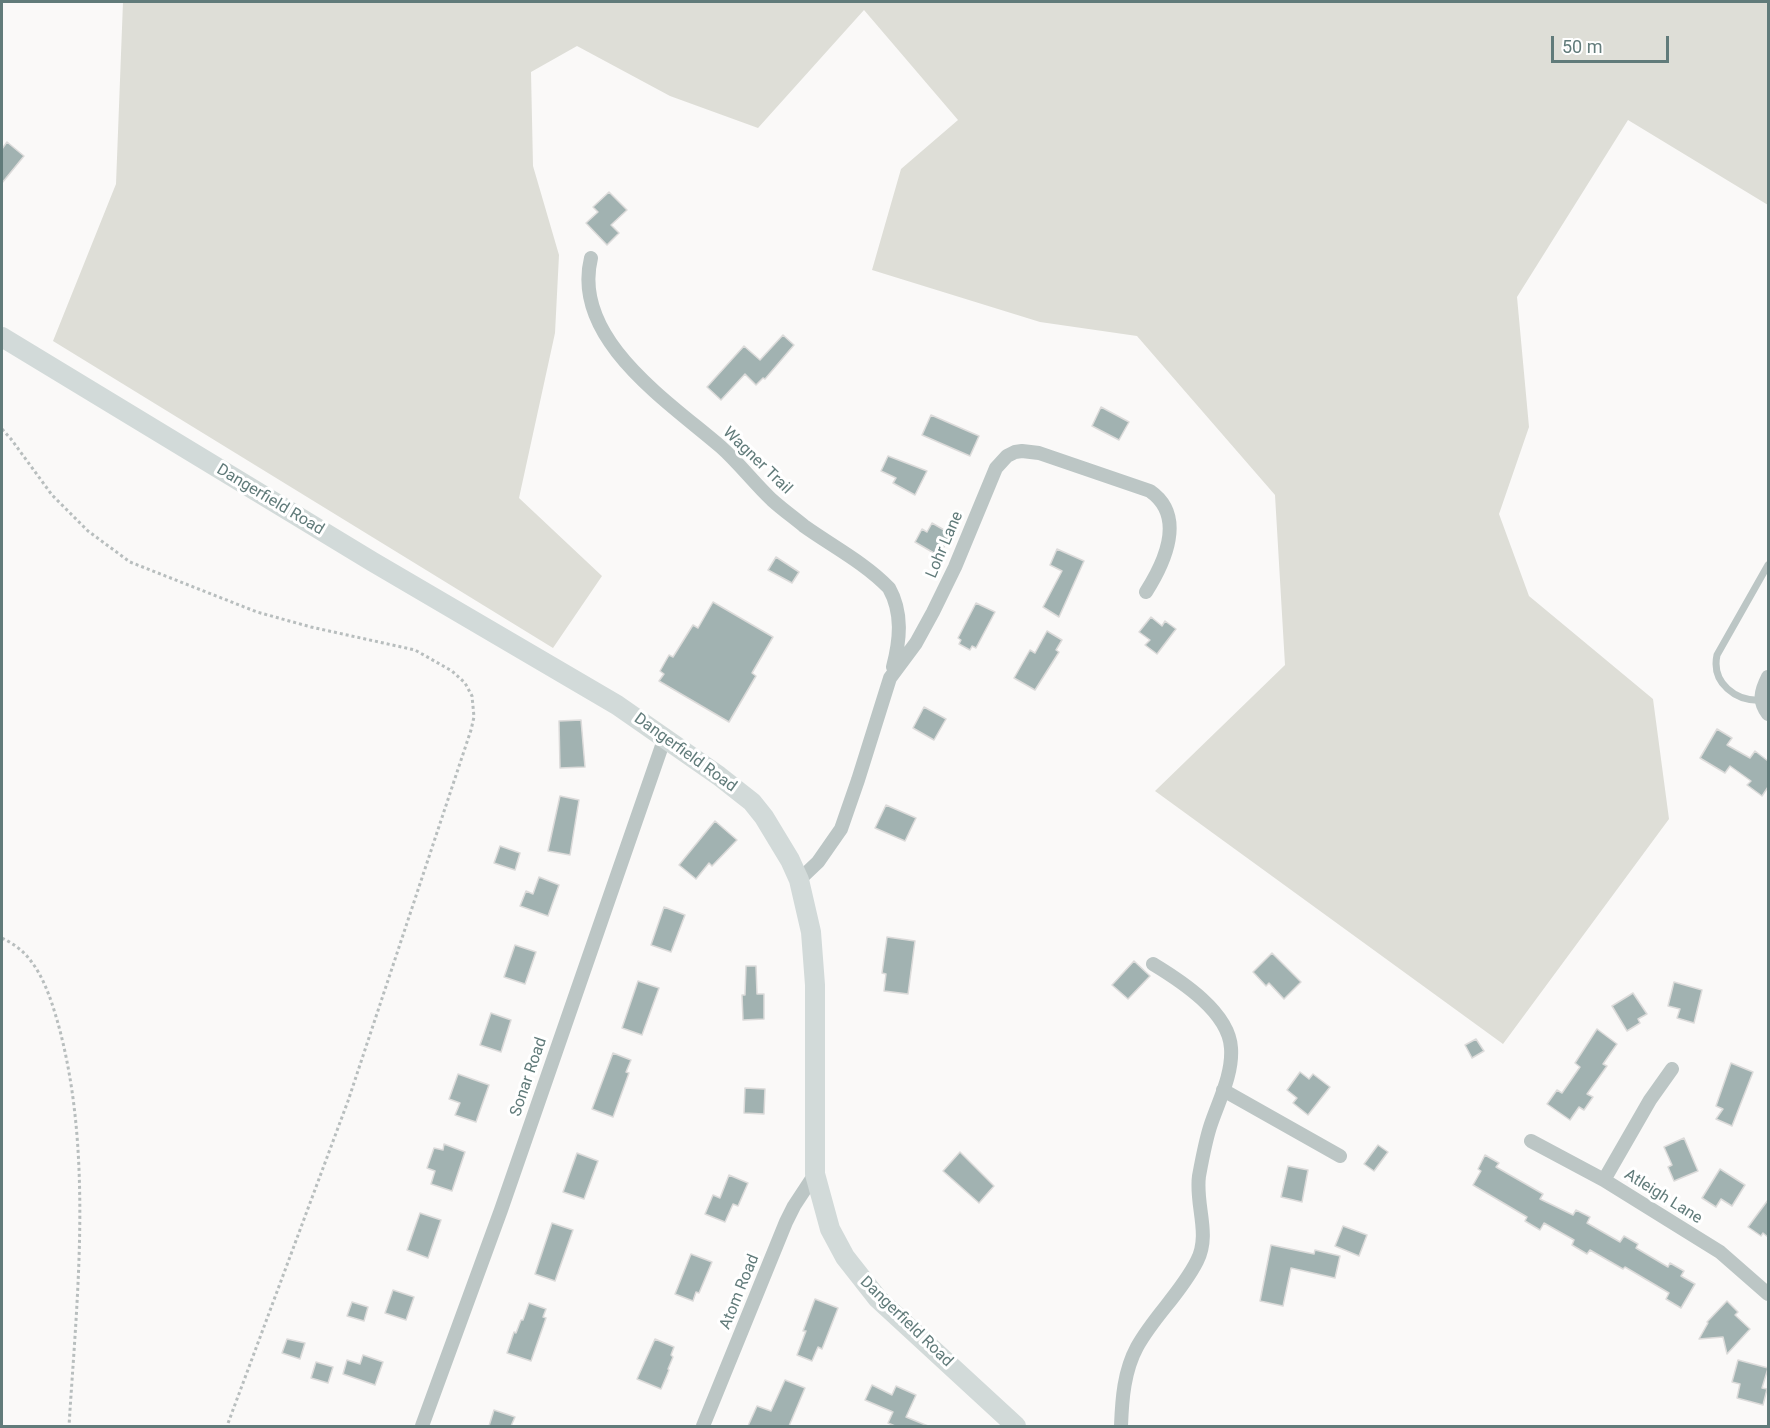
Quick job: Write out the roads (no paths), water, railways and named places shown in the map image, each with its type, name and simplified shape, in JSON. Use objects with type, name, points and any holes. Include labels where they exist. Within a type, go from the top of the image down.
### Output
[{"type":"street","name":"Wagner Trail","points":[[591,258],[587,283],[589,300],[595,315],[616,349],[636,374],[658,396],[723,449],[772,500],[889,588],[894,597],[899,621],[898,645],[890,678]]},
{"type":"street","name":"Dangerfield Road","points":[[2,338],[373,562],[617,705],[665,737],[752,802],[780,840],[799,880],[811,932],[815,985],[815,1174],[831,1229],[845,1257],[878,1299],[1016,1426]]},
{"type":"street","name":"Lohr Lane","points":[[799,880],[823,856],[841,829],[890,678],[916,642],[933,612],[955,567],[996,468],[1007,456],[1015,452],[1031,452],[1050,456],[1150,491],[1160,498],[1165,505],[1168,519],[1168,548],[1164,561],[1146,592]]},
{"type":"street","points":[[1768,677],[1762,691],[1762,700],[1768,714]]},
{"type":"street","name":"Sonar Road","points":[[422,1426],[501,1210],[665,737]]},
{"type":"street","points":[[1121,1426],[1123,1390],[1128,1369],[1137,1348],[1190,1273],[1202,1249],[1199,1178],[1210,1127],[1228,1075],[1231,1050],[1226,1030],[1204,1001],[1153,964]]},
{"type":"street","points":[[1604,1180],[1650,1100],[1672,1069]]},
{"type":"street","points":[[1223,1090],[1340,1156]]},
{"type":"street","name":"Atleigh Lane","points":[[1532,1141],[1604,1180],[1720,1252],[1768,1294]]},
{"type":"street","name":"Atom Road","points":[[704,1426],[786,1222],[815,1174]]},
{"type":"lane","points":[[1762,700],[1749,701],[1723,686],[1715,666],[1717,655],[1768,565]]}]
